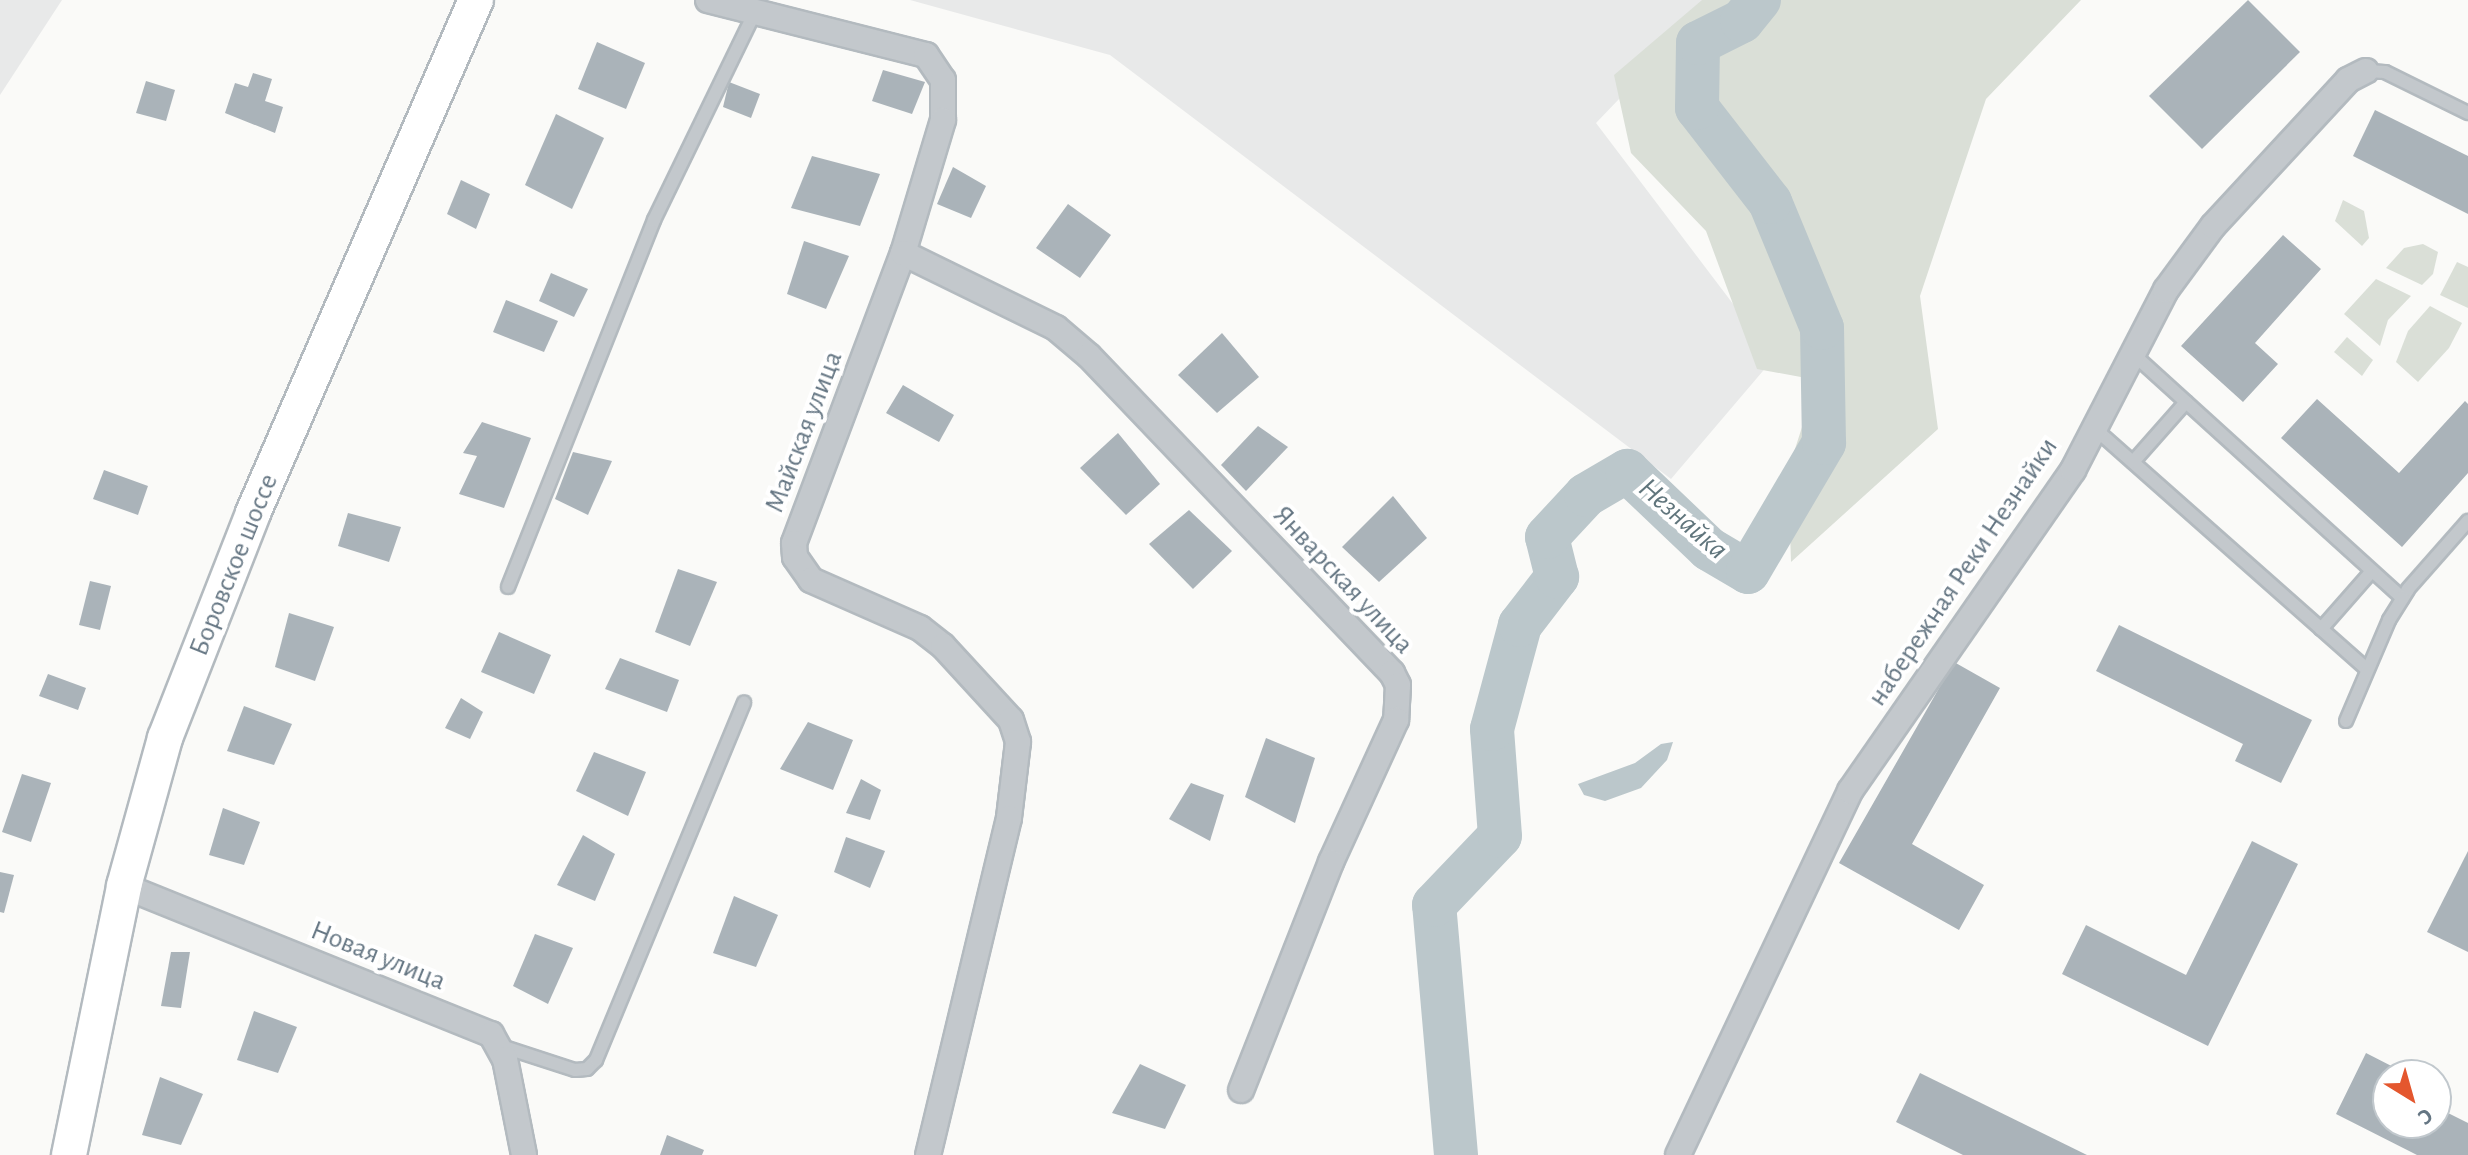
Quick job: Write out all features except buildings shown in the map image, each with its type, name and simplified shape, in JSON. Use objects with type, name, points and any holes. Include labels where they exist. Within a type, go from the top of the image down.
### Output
[{"type":"main road","name":"Боровское шоссе","points":[[69,1155],[124,886],[165,738],[253,513],[476,0]]},
{"type":"street","points":[[708,0],[754,14]]},
{"type":"street","name":"Майская улица","points":[[754,14],[926,55],[938,65],[946,97],[903,253],[794,543],[795,557],[811,580],[920,628],[943,646],[1011,720],[1018,742],[1009,818],[928,1155]]},
{"type":"street","name":"набережная Реки Незнайки","points":[[1678,1155],[1850,791],[2035,530],[2166,290],[2213,226],[2348,80],[2366,71]]},
{"type":"street","name":"Январская улица","points":[[903,253],[1056,328],[1089,356],[1392,673],[1398,685],[1396,720],[1331,862],[1241,1090]]},
{"type":"street","name":"Новая улица","points":[[124,886],[491,1034],[501,1046]]},
{"type":"street","points":[[501,1046],[524,1155]]},
{"type":"lane","points":[[508,587],[654,220],[754,14]]},
{"type":"lane","points":[[2366,71],[2385,72],[2468,113]]},
{"type":"lane","points":[[2132,353],[2402,598]]},
{"type":"lane","points":[[2133,462],[2186,402]]},
{"type":"lane","points":[[2093,427],[2365,668]]},
{"type":"lane","points":[[2346,721],[2365,668],[2402,598],[2468,521]]},
{"type":"lane","points":[[2321,629],[2372,571]]},
{"type":"lane","points":[[501,1046],[575,1070],[596,1060],[744,702]]},
{"type":"shaded area","points":[[0,0],[62,0],[0,95]]},
{"type":"shaded area","points":[[910,0],[1714,0],[1596,123],[1774,358],[1671,479],[1110,55]]},
{"type":"shaded area","points":[[1702,0],[2081,0],[1986,99],[1920,296],[1938,429],[1791,562],[1788,471],[1817,380],[1757,369],[1706,231],[1631,153],[1614,75]]},
{"type":"shaded area","points":[[2343,200],[2364,211],[2369,238],[2362,246],[2335,221]]},
{"type":"shaded area","points":[[2423,244],[2438,252],[2433,274],[2422,285],[2386,268],[2404,248]]},
{"type":"shaded area","points":[[2457,262],[2468,267],[2468,308],[2440,295]]},
{"type":"shaded area","points":[[2376,279],[2411,296],[2388,320],[2380,346],[2344,314]]},
{"type":"shaded area","points":[[2430,306],[2462,323],[2449,348],[2418,382],[2396,362],[2408,331]]},
{"type":"shaded area","points":[[2347,337],[2373,360],[2362,376],[2334,352]]},
{"type":"shaded area","points":[[1673,742],[1667,760],[1641,788],[1605,801],[1584,795],[1578,784],[1635,763],[1661,744]]},
{"type":"waterway","name":"Незнайка","points":[[1456,1155],[1434,905],[1500,836],[1492,729],[1520,625],[1557,577],[1547,537],[1586,495],[1627,471],[1709,549],[1748,572],[1824,443],[1822,328],[1770,202],[1697,108],[1698,43],[1742,21],[1759,0]]}]
